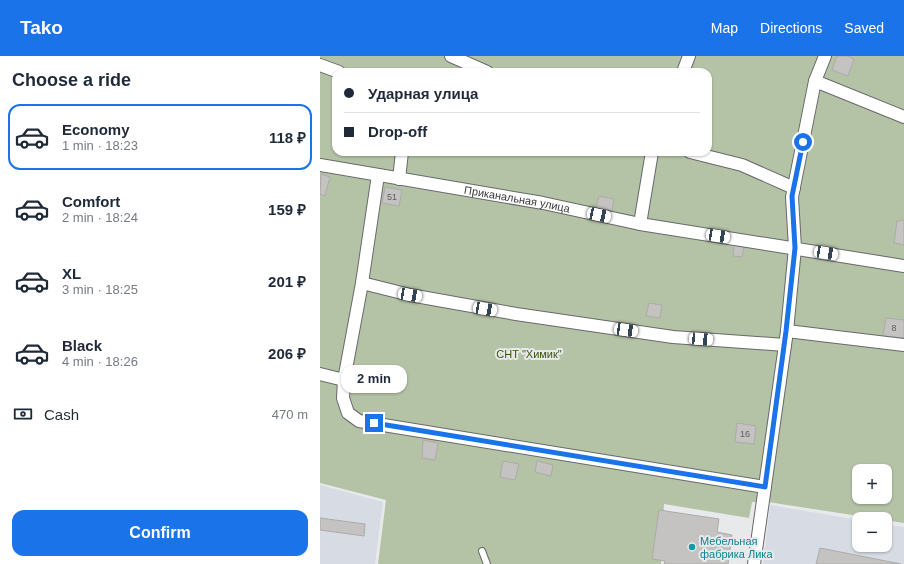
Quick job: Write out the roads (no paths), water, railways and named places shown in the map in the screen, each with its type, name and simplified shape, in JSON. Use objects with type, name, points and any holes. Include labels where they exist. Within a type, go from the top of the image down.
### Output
[{"type":"street","points":[[451,56],[478,68]]},
{"type":"street","points":[[685,68],[690,56]]},
{"type":"street","points":[[754,564],[785,345],[795,248],[792,196],[815,81],[822,57]]},
{"type":"street","points":[[320,65],[332,69]]},
{"type":"street","points":[[815,81],[904,117]]},
{"type":"street","points":[[399,179],[402,156]]},
{"type":"street","points":[[640,224],[651,156]]},
{"type":"street","points":[[706,156],[742,165],[794,188]]},
{"type":"street","name":"Приканальная улица","points":[[320,165],[543,203],[640,224],[904,266]]},
{"type":"street","points":[[378,175],[362,283],[344,380],[342,398],[348,413],[359,421],[765,487]]},
{"type":"street","points":[[362,283],[410,295],[524,315],[673,337],[785,345]]},
{"type":"street","points":[[786,331],[904,346]]},
{"type":"street","points":[[320,374],[344,380]]},
{"type":"lane","points":[[482,552],[487,564]]},
{"type":"place","name":"Мебельная фабрика Лика","points":[[692,547]]},
{"type":"park label","name":"СНТ \"Химик\"","points":[[529,354]]}]
